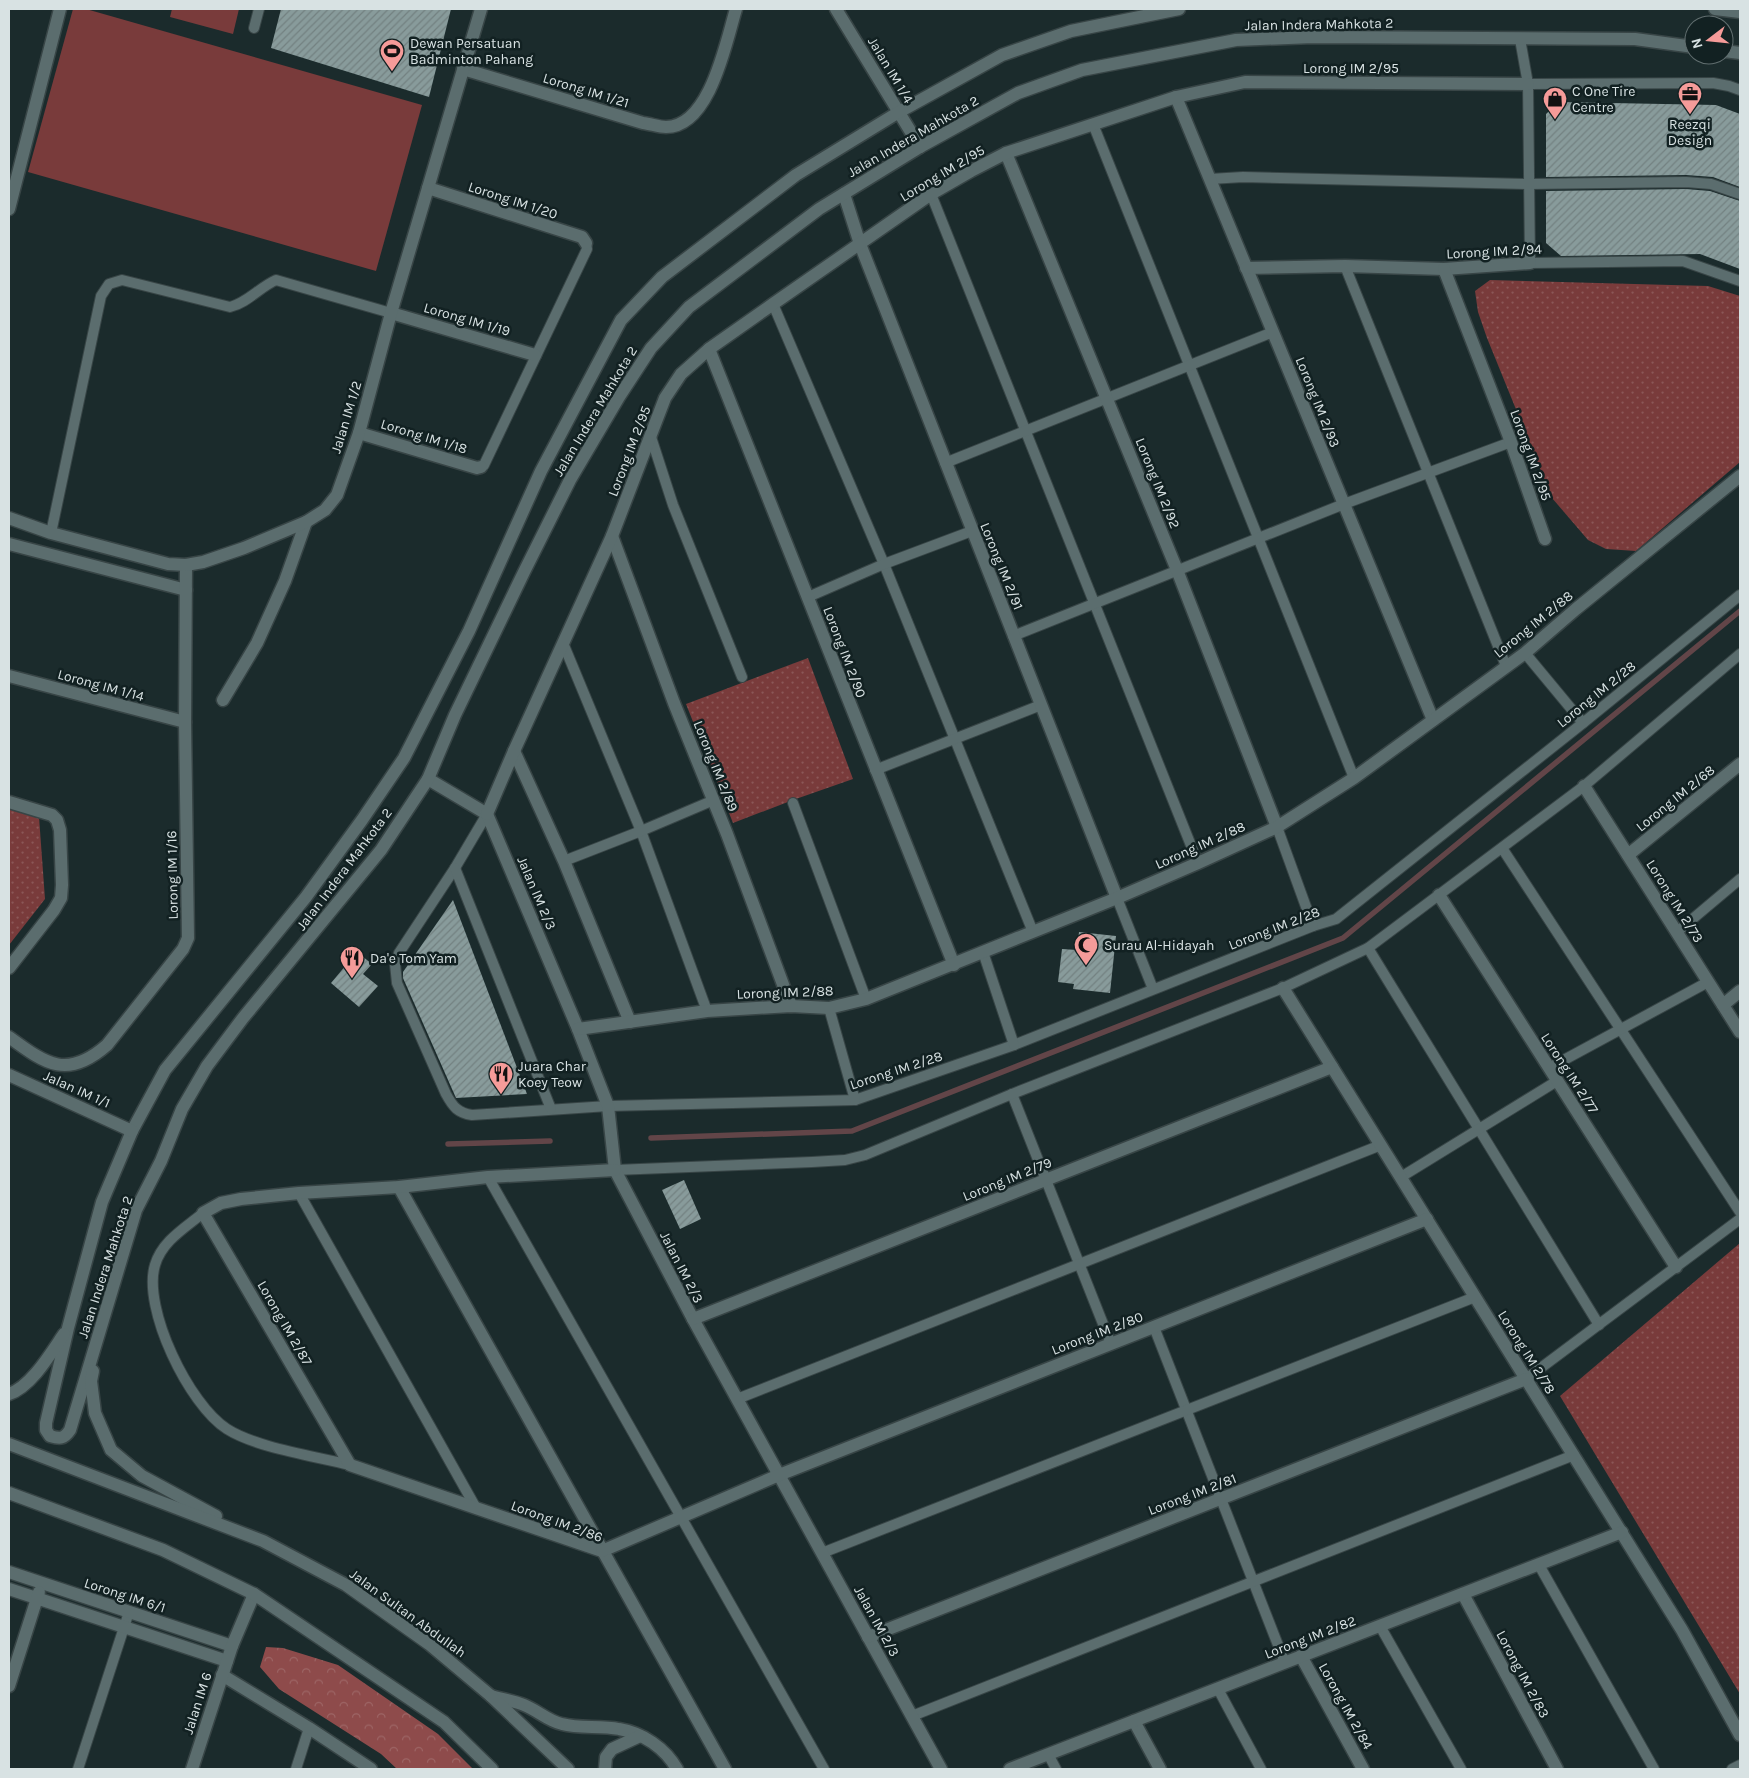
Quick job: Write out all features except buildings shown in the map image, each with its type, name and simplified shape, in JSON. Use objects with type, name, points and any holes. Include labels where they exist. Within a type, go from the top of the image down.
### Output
[{"type":"street","points":[[9,209],[60,9]]},
{"type":"street","name":"Jalan IM 1/2","points":[[9,518],[51,532],[168,564],[186,564],[202,562],[244,548],[306,522],[325,510],[337,495],[359,433],[391,312],[481,9]]},
{"type":"street","name":"Lorong IM 1/21","points":[[463,69],[644,123],[667,127],[683,123],[700,108],[713,86],[736,9]]},
{"type":"street","name":"Jalan IM 1/4","points":[[836,9],[920,147]]},
{"type":"street","name":"Jalan Indera Mahkota 2","points":[[1179,9],[1071,31],[1002,55],[899,112],[796,175],[662,277],[621,320],[541,471],[469,631],[404,758],[306,897],[165,1070],[132,1130],[102,1202],[68,1328],[48,1413],[46,1430],[50,1436],[66,1437],[70,1430],[136,1210],[161,1161],[182,1110],[207,1066],[243,1018],[381,850],[428,778],[455,715],[570,480],[619,397],[651,348],[689,307],[819,209],[920,147],[1018,93],[1082,70],[1236,40],[1313,37],[1635,39],[1684,46]]},
{"type":"street","points":[[1715,9],[1740,12]]},
{"type":"street","name":"Lorong IM 2/95","points":[[487,814],[612,536],[665,398],[682,374],[709,349],[773,304],[931,194],[971,171],[1006,153],[1176,96],[1245,82],[1528,84]]},
{"type":"street","name":"Lorong IM 2/93","points":[[1176,96],[1432,720]]},
{"type":"street","name":"Lorong IM 2/92","points":[[1006,153],[1178,570],[1277,827]]},
{"type":"street","name":"Lorong IM 1/20","points":[[428,188],[582,237],[586,243]]},
{"type":"street","name":"Lorong IM 2/91","points":[[844,194],[860,244],[1117,898]]},
{"type":"street","name":"Lorong IM 2/94","points":[[1246,268],[1346,266],[1444,269],[1530,263]]},
{"type":"street","name":"Lorong IM 2/95","points":[[1444,269],[1511,442],[1545,539]]},
{"type":"street","name":"Lorong IM 1/19","points":[[391,312],[535,354]]},
{"type":"street","name":"Lorong IM 2/90","points":[[709,349],[954,965]]},
{"type":"street","name":"Lorong IM 1/18","points":[[359,433],[477,468],[481,467]]},
{"type":"street","name":"Lorong IM 2/88","points":[[578,1029],[707,1011],[791,1006],[829,1008],[866,999],[1117,898],[1277,827],[1354,778],[1525,653],[1576,609],[1739,479]]},
{"type":"street","points":[[223,700],[257,642],[285,581],[306,522]]},
{"type":"street","name":"Lorong IM 2/89","points":[[612,536],[791,1006]]},
{"type":"street","points":[[9,544],[186,590]]},
{"type":"street","name":"Lorong IM 1/16","points":[[9,1037],[36,1057],[52,1064],[66,1065],[82,1062],[95,1055],[107,1045],[183,949],[188,938],[185,722],[186,564]]},
{"type":"street","name":"Lorong IM 1/14","points":[[9,676],[185,722]]},
{"type":"street","points":[[514,751],[564,860],[630,1022]]},
{"type":"street","name":"Lorong IM 2/68","points":[[1628,855],[1740,764]]},
{"type":"street","points":[[428,778],[487,814]]},
{"type":"street","name":"Lorong IM 2/73","points":[[1584,786],[1740,1032]]},
{"type":"street","points":[[9,802],[52,815],[57,820],[60,830],[62,885],[61,898],[54,910],[9,968]]},
{"type":"street","name":"Jalan IM 2/3","points":[[487,814],[578,1029],[608,1106],[615,1170],[693,1319],[941,1769]]},
{"type":"street","name":"Lorong IM 2/77","points":[[1438,895],[1676,1267]]},
{"type":"street","name":"Lorong IM 2/78","points":[[1283,988],[1682,1630],[1740,1735]]},
{"type":"street","points":[[1723,1005],[1740,991]]},
{"type":"street","name":"Lorong IM 2/79","points":[[693,1319],[1332,1067]]},
{"type":"street","name":"Jalan IM 1/1","points":[[9,1076],[132,1130]]},
{"type":"street","points":[[203,1213],[221,1203],[241,1199],[299,1193],[399,1188],[488,1177],[615,1170]]},
{"type":"street","points":[[399,1188],[602,1551]]},
{"type":"street","name":"Lorong IM 2/87","points":[[203,1213],[350,1465]]},
{"type":"street","name":"Lorong IM 2/80","points":[[602,1551],[779,1475],[1427,1219]]},
{"type":"street","points":[[9,1394],[38,1372],[68,1328]]},
{"type":"street","points":[[97,1342],[91,1381],[95,1413],[111,1450],[142,1476],[263,1542]]},
{"type":"street","name":"Lorong IM 2/81","points":[[868,1637],[1526,1379]]},
{"type":"street","name":"Jalan Sultan Abdullah","points":[[9,1444],[263,1542],[346,1585],[429,1644],[491,1696],[568,1769]]},
{"type":"street","name":"Lorong IM 2/86","points":[[350,1465],[602,1551],[725,1769]]},
{"type":"street","points":[[9,1494],[163,1550],[254,1594],[444,1722],[492,1769]]},
{"type":"street","name":"Lorong IM 2/82","points":[[1010,1769],[1622,1532]]},
{"type":"street","name":"Lorong IM 6/1","points":[[9,1572],[232,1646]]},
{"type":"street","points":[[9,1686],[42,1583]]},
{"type":"street","points":[[9,1589],[227,1661]]},
{"type":"street","name":"Jalan IM 6","points":[[192,1769],[232,1646],[254,1594]]},
{"type":"street","name":"Lorong IM 2/83","points":[[1463,1594],[1557,1769]]},
{"type":"street","name":"Lorong IM 2/84","points":[[1301,1656],[1363,1769]]},
{"type":"street","points":[[222,1675],[309,1728],[371,1769]]},
{"type":"street","points":[[491,1696],[525,1705],[552,1721],[563,1725],[619,1729],[640,1736],[656,1744],[670,1758],[677,1769]]},
{"type":"street","points":[[1134,1721],[1160,1769]]},
{"type":"street","points":[[605,1769],[606,1757],[612,1749],[640,1736]]},
{"type":"lane","points":[[254,28],[259,9]]},
{"type":"lane","points":[[1520,39],[1528,84],[1530,263]]},
{"type":"lane","name":"Lorong IM 2/95","points":[[1528,84],[1713,83],[1740,90]]},
{"type":"lane","points":[[1093,124],[1354,778]]},
{"type":"lane","points":[[1210,179],[1243,177],[1528,184],[1686,182],[1711,184],[1740,194]]},
{"type":"lane","points":[[931,194],[1198,863]]},
{"type":"lane","points":[[481,467],[587,249],[586,243]]},
{"type":"lane","name":"Lorong IM 2/94","points":[[1530,263],[1683,261],[1740,281]]},
{"type":"lane","points":[[1346,266],[1506,666]]},
{"type":"lane","points":[[51,532],[102,296],[109,284],[122,280],[230,307],[239,305],[266,284],[276,280],[391,312]]},
{"type":"lane","points":[[773,304],[884,564],[1032,932]]},
{"type":"lane","points":[[945,463],[1273,332]]},
{"type":"lane","points":[[651,437],[674,505],[742,677]]},
{"type":"lane","points":[[1013,636],[1344,504],[1511,442]]},
{"type":"lane","points":[[808,597],[884,564],[972,530]]},
{"type":"lane","name":"Lorong IM 2/28","points":[[487,814],[395,964],[397,983],[446,1094],[458,1111],[472,1115],[608,1106],[855,1100],[1014,1045],[1336,919],[1583,723],[1740,594]]},
{"type":"lane","points":[[563,643],[641,831],[707,1011]]},
{"type":"lane","points":[[1525,653],[1583,723]]},
{"type":"lane","points":[[615,1170],[845,1160],[865,1155],[1012,1094],[1283,988],[1368,948],[1584,786],[1740,654]]},
{"type":"lane","points":[[875,770],[1041,705]]},
{"type":"lane","points":[[564,860],[641,831],[714,800]]},
{"type":"lane","points":[[793,803],[866,999]]},
{"type":"lane","points":[[1277,827],[1314,926]]},
{"type":"lane","points":[[1502,848],[1740,1212]]},
{"type":"lane","points":[[455,868],[551,1109]]},
{"type":"lane","points":[[1677,932],[1740,879]]},
{"type":"lane","points":[[1117,898],[1153,989]]},
{"type":"lane","points":[[1368,948],[1599,1324]]},
{"type":"lane","points":[[983,952],[1014,1045]]},
{"type":"lane","points":[[1549,1068],[1708,982]]},
{"type":"lane","points":[[829,1008],[855,1100]]},
{"type":"lane","points":[[1401,1177],[1557,1081]]},
{"type":"lane","points":[[1012,1094],[1110,1344]]},
{"type":"lane","points":[[737,1399],[1381,1145]]},
{"type":"lane","points":[[488,1177],[824,1769]]},
{"type":"lane","points":[[299,1193],[476,1508]]},
{"type":"lane","points":[[203,1213],[163,1246],[155,1264],[151,1284],[162,1329],[181,1374],[211,1416],[227,1429],[260,1443],[350,1465]]},
{"type":"lane","points":[[1526,1379],[1740,1218]]},
{"type":"lane","points":[[822,1553],[1475,1297]]},
{"type":"lane","points":[[1154,1327],[1285,1663]]},
{"type":"lane","points":[[912,1716],[1574,1455]]},
{"type":"lane","points":[[1539,1565],[1654,1769]]},
{"type":"lane","points":[[78,1769],[129,1612]]},
{"type":"lane","points":[[1380,1626],[1461,1769]]},
{"type":"lane","points":[[1218,1689],[1261,1769]]},
{"type":"lane","points":[[296,1769],[309,1728]]},
{"type":"lane","points":[[1048,1754],[1056,1769]]},
{"type":"lane","points":[[1732,1769],[1740,1764]]},
{"type":"shaded area","points":[[73,9],[86,9],[422,105],[376,271],[28,172]]},
{"type":"shaded area","points":[[172,9],[239,9],[233,34],[170,17]]},
{"type":"shaded area","points":[[1490,280],[1708,286],[1740,296],[1740,462],[1636,551],[1606,549],[1588,540],[1552,498],[1487,338],[1478,312],[1475,291]]},
{"type":"shaded area","points":[[808,658],[853,779],[733,823],[686,704]]},
{"type":"shaded area","points":[[9,809],[39,817],[45,899],[9,945]]},
{"type":"shaded area","points":[[1740,1243],[1740,1694],[1560,1396]]},
{"type":"green space","points":[[266,1647],[283,1648],[338,1665],[438,1734],[473,1769],[397,1769],[381,1754],[279,1689],[260,1667]]},
{"type":"waterway","points":[[651,1138],[852,1131],[1343,938],[1740,611]]},
{"type":"waterway","points":[[448,1144],[550,1141]]},
{"type":"place","name":"Dewan Persatuan Badminton Pahang","points":[[392,72]]},
{"type":"place","name":"Reezqi Design","points":[[1690,115]]},
{"type":"place","name":"C One Tire Centre","points":[[1555,120]]},
{"type":"place","name":"Surau Al-Hidayah","points":[[1086,966]]},
{"type":"place","name":"Da'e Tom Yam","points":[[352,979]]},
{"type":"place","name":"Juara Char Koey Teow","points":[[501,1095]]}]
